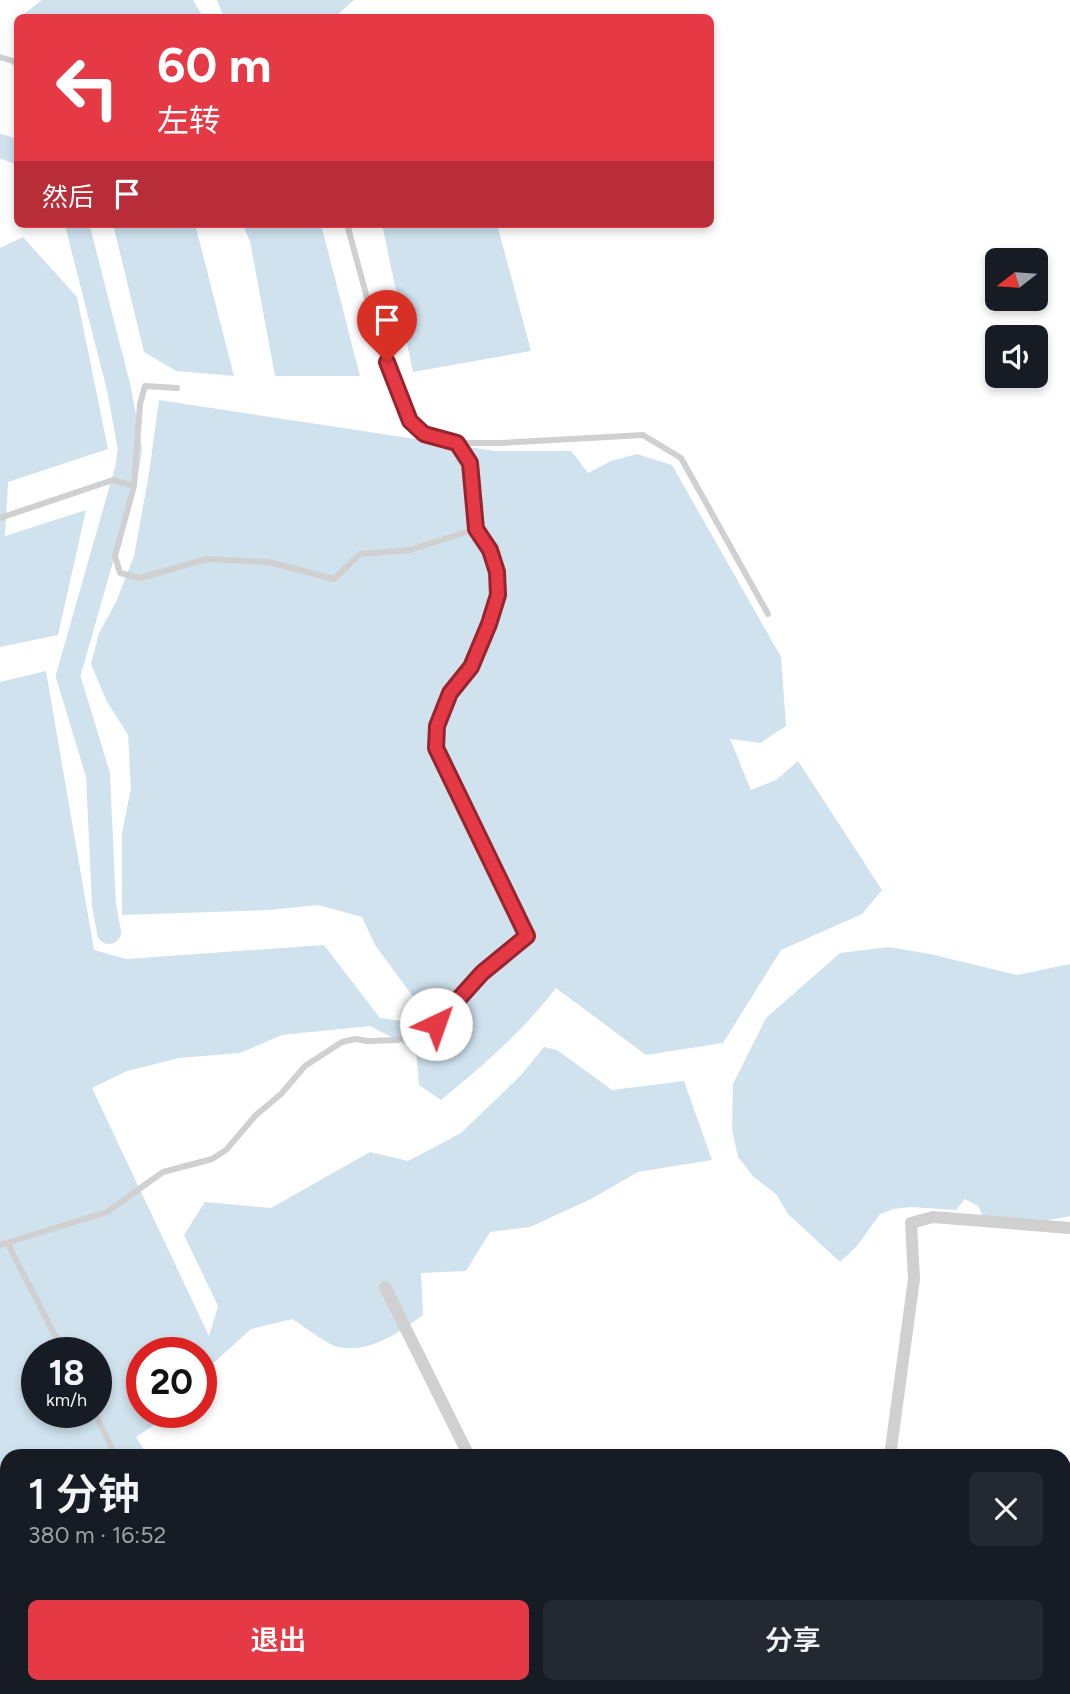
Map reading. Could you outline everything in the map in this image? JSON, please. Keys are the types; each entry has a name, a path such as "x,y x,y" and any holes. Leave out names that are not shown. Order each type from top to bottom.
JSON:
{"street":[{"path":"891,1449 914,1279 911,1223 933,1217 1070,1227"},
{"path":"385,1287 466,1449"}],"lane":[{"path":"348,228 379,342 410,421 424,434 457,443 643,435 681,458 768,614"},
{"path":"177,388 145,386 140,404 133,486 115,556 120,573 140,578 206,559 268,562 334,579 360,554 410,550 476,529"},
{"path":"55,1337 4,1245 107,1212 163,1172 212,1159 226,1150 256,1115 281,1094 305,1066 342,1042 355,1039 398,1040 436,1024 482,973 527,936 436,748 437,726 450,693 471,667 498,595 497,572 490,550 476,529 470,463 457,443"},
{"path":"0,518 113,480 133,486"},
{"path":"102,1428 112,1449"}],"water":[{"path":"42,0 193,0 201,14 24,14"},
{"path":"217,0 354,0 338,14 222,14"},
{"path":"114,228 196,228 234,376 176,371 144,352"},
{"path":"244,228 322,228 360,376 275,376 250,241"},
{"path":"383,228 498,228 531,351 413,372"},
{"path":"23,237 77,297 108,449 8,482 5,536 86,510 58,635 0,647 0,248"},
{"path":"159,400 495,451 571,451 588,473 611,461 637,454 672,465 781,657 786,726 760,743 730,739 751,790 776,780 798,761 882,890 862,914 781,950 723,1043 646,1055 556,988 502,1047 441,1100 419,1085 416,1050 370,1026 282,1035 240,1053 179,1058 127,1071 92,1088 209,1336 218,1306 184,1235 205,1202 271,1208 370,1152 408,1161 461,1133 521,1075 544,1047 557,1050 612,1090 684,1081 712,1160 638,1172 591,1199 530,1227 490,1232 466,1271 421,1273 423,1315 384,1340 372,1344 338,1347 292,1319 251,1329 217,1360 217,1337 126,1337 126,1428 150,1428 136,1437 144,1449 0,1449 0,682 46,671 94,950 126,959 324,945 380,1018 416,1023 417,1002 375,945 362,917 318,905 270,910 122,915 122,833 131,788 128,735 106,700 91,664 99,633 116,602 134,556"},
{"path":"889,947 1017,975 1070,964 1070,1216 1033,1223 984,1219 978,1206 965,1199 956,1210 911,1207 893,1209 880,1214 857,1246 840,1262 788,1214 776,1194 754,1177 738,1157 732,1129 733,1084 766,1018 840,953"}],"waterway":[{"path":"0,146 14,151"},
{"path":"78,228 119,389 130,449 127,469 68,676 98,775 104,905 109,932"}],"route":[{"path":"387,362 410,421 424,434 457,443 470,463 476,529 490,550 497,572 498,595 489,624 471,667 450,693 437,726 436,748 527,936 482,973 436,1024"}]}
